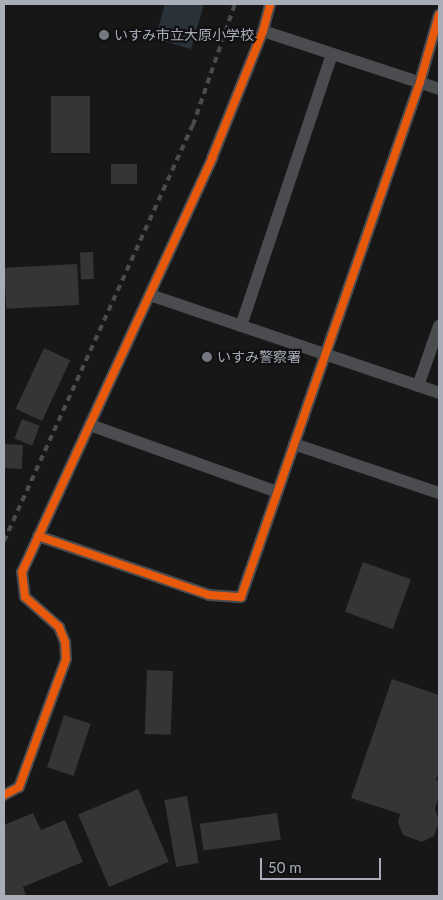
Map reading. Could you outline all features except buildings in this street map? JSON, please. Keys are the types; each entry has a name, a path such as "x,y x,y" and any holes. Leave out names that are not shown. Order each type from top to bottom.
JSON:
{"street":[{"path":"4,796 19,787 66,659 65,642 59,627 26,596 22,572 212,158 263,31 270,4"},
{"path":"38,536 209,595 241,597 420,82 439,15"},
{"path":"263,31 439,89"},
{"path":"241,326 332,54"},
{"path":"150,295 439,393"},
{"path":"418,386 439,326"},
{"path":"90,425 277,492"},
{"path":"294,444 439,493"}],"shaded area":[{"path":"165,4 204,4 191,49 155,39"}],"railway":[{"path":"4,541 193,125 235,4"}],"cycle path":[{"path":"4,795 19,787 66,659 65,642 59,627 25,597 22,572 212,158 263,31 270,4"},
{"path":"38,536 209,595 241,597 420,82 439,15"}],"place":[{"name":"いすみ市立大原小学校","path":"104,35"},
{"name":"いすみ警察署","path":"207,357"}]}
